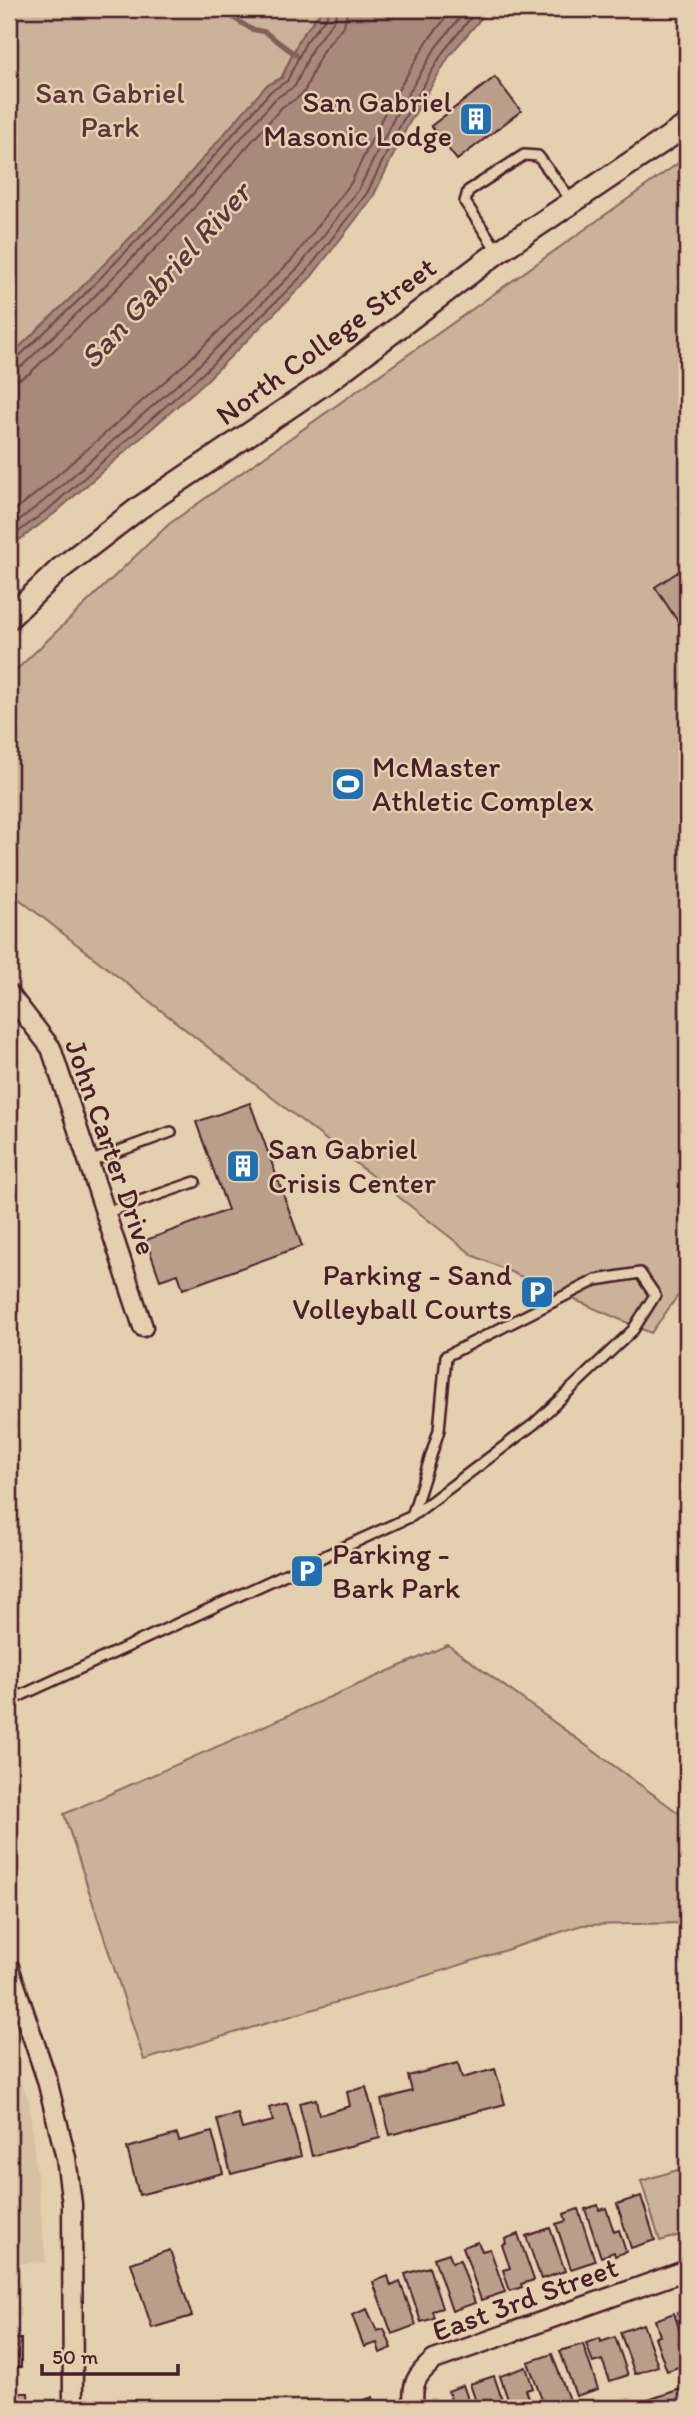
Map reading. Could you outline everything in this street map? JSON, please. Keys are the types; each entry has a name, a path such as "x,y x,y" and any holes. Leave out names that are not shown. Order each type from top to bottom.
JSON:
{"street":[{"name":"North College Street","path":"9,618 60,569 102,536 331,379 498,252 687,125"},
{"name":"John Carter Drive","path":"9,994 51,1048 143,1327"},
{"path":"9,1967 47,2080 66,2158 72,2204 73,2408"},
{"name":"East 3rd Street","path":"414,2408 412,2391 420,2372 434,2360 687,2270"}],"lane":[{"path":"498,252 465,202 468,191 524,155 538,156 572,201"},
{"path":"89,1162 171,1132"},
{"path":"105,1213 195,1182"},
{"path":"9,1701 412,1516 534,1424 633,1330 655,1295 640,1273 596,1280 446,1356 439,1430 412,1516"}],"shaded area":[{"path":"9,2053 29,2101 46,2262 9,2264"}],"green space":[{"name":"San Gabriel Park","path":"9,9 323,9 300,38 281,78 266,86 167,200 9,357"},
{"name":"McMaster Athletic Complex","path":"687,157 687,1283 651,1333 474,1256 9,891 9,677 169,524"},
{"path":"448,1645 687,1819 687,1923 582,1925 448,1969 144,2060 64,1814"},
{"path":"687,2167 687,2233 660,2241 641,2181"}],"water":[{"name":"San Gabriel River","path":"323,9 489,9 450,55 408,125 373,197 311,277 206,381 55,513 9,548 9,357 167,200 266,86 282,78 300,38"}],"building":[{"name":"San Gabriel Masonic Lodge","path":"495,77 521,111 457,160 431,126"},
{"path":"678,572 687,585 687,635 655,587"},
{"name":"San Gabriel Crisis Center","path":"250,1103 302,1246 183,1289 178,1274 160,1280 146,1240 228,1210 196,1122"},
{"path":"458,2063 462,2078 495,2069 505,2104 390,2135 381,2100 412,2091 408,2076"},
{"path":"366,2087 380,2138 312,2156 299,2103 316,2099 319,2115 350,2106 347,2092"},
{"path":"287,2103 301,2156 231,2174 217,2119 238,2114 242,2129 273,2121 269,2108"},
{"path":"212,2132 223,2173 139,2195 127,2148 177,2134 179,2141"},
{"path":"641,2196 655,2240 631,2248 617,2204"},
{"path":"598,2205 599,2210 606,2208 614,2232 619,2230 626,2252 615,2256 614,2252 601,2257 585,2209"},
{"path":"578,2209 595,2261 571,2269 556,2224 566,2221 564,2214"},
{"path":"550,2228 565,2271 541,2279 526,2236"},
{"path":"518,2234 534,2280 510,2291 503,2270 510,2268 502,2245 506,2244 505,2239"},
{"path":"478,2242 482,2251 490,2249 505,2292 481,2300 463,2247"},
{"path":"170,2250 192,2316 152,2328 131,2263"},
{"path":"449,2253 452,2262 460,2260 475,2303 452,2311 434,2258"},
{"path":"429,2267 442,2308 432,2311 434,2318 421,2322 405,2274"},
{"path":"388,2276 391,2286 400,2282 416,2325 392,2334 373,2282"},
{"path":"687,2308 687,2340 677,2312"},
{"path":"367,2309 377,2331 384,2329 392,2348 380,2353 377,2343 364,2347 352,2315"},
{"path":"674,2313 687,2353 687,2364 667,2371 655,2337 660,2336 655,2320"},
{"path":"643,2324 658,2366 635,2374 620,2332"},
{"path":"615,2337 628,2375 610,2381 602,2360 593,2363 586,2343"},
{"path":"9,2339 21,2339 21,2367 9,2367"},
{"path":"583,2344 598,2389 576,2396 560,2351"},
{"path":"552,2354 570,2403 567,2404 569,2408 545,2408 528,2362"},
{"path":"526,2367 533,2388 526,2390 531,2403 527,2404 529,2408 511,2408 500,2376"},
{"path":"494,2376 505,2408 478,2408 470,2384"},
{"path":"463,2385 471,2408 449,2408 453,2405 448,2391"},
{"path":"687,2387 687,2408 647,2408 645,2401"},
{"path":"10,2393 28,2393 29,2408 9,2408"},
{"path":"373,2397 377,2408 354,2408 353,2404"}],"waterway":[{"path":"219,9 251,29 265,32 296,55"}],"place":[{"name":"San Gabriel Masonic Lodge","path":"476,119"},
{"name":"McMaster Athletic Complex","path":"348,784"},
{"name":"San Gabriel Crisis Center","path":"243,1166"},
{"name":"Parking - Sand Volleyball Courts","path":"537,1292"},
{"name":"Parking - Bark Park","path":"307,1571"}]}
